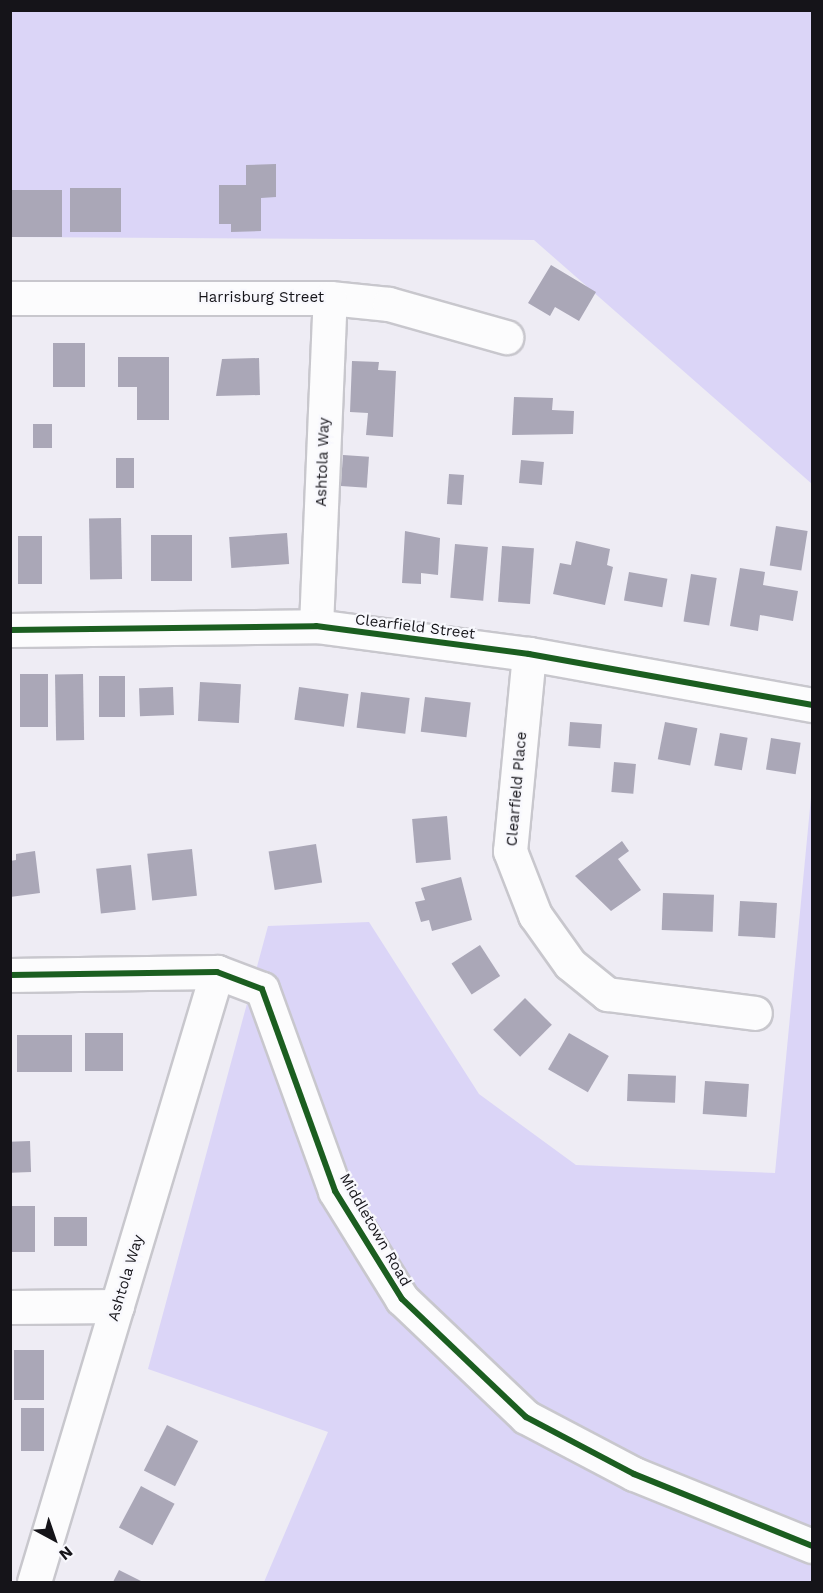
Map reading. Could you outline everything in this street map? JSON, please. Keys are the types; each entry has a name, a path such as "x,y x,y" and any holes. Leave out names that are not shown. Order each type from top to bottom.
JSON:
{"street":[{"name":"Harrisburg Street","path":"10,298 330,297 389,304 506,336"},
{"name":"Ashtola Way","path":"316,626 330,297"},
{"name":"Clearfield Street","path":"10,630 316,626 530,654 813,705"},
{"name":"Clearfield Place","path":"530,654 510,851 535,915 570,964 607,994 755,1013"},
{"name":"Ashtola Way","path":"34,1582 217,972"},
{"name":"Middletown Road","path":"10,975 217,972 262,989 335,1191 410,1307 526,1417 634,1474 813,1546"},
{"path":"10,1307 117,1306"}],"shaded area":[{"path":"11,11 812,11 812,484 534,240 11,237"},
{"path":"812,787 812,1582 264,1582 328,1432 148,1369 268,926 369,922 479,1094 576,1165 775,1173"}],"building":[{"path":"276,164 276,197 261,198 261,231 231,232 231,224 219,224 219,185 246,185 246,165"},
{"path":"70,188 121,188 121,232 70,232"},
{"path":"10,190 62,190 62,237 10,237"},
{"path":"551,265 596,292 579,321 555,307 550,316 528,303"},
{"path":"53,343 85,343 85,387 53,387"},
{"path":"118,357 169,357 169,420 137,420 137,387 118,387"},
{"path":"259,358 260,395 216,396 222,359"},
{"path":"352,361 379,362 378,370 396,371 393,437 366,435 368,413 350,412"},
{"path":"514,397 553,398 552,410 574,411 573,434 512,435"},
{"path":"33,424 52,424 52,448 33,448"},
{"path":"343,455 369,457 367,488 341,486"},
{"path":"116,458 134,458 134,488 116,488"},
{"path":"521,460 544,462 542,485 519,483"},
{"path":"449,474 464,475 462,505 447,504"},
{"path":"121,518 122,579 90,580 89,519"},
{"path":"776,526 808,531 801,571 770,566"},
{"path":"405,531 440,538 438,575 421,573 421,584 402,583"},
{"path":"287,533 289,564 231,568 229,537"},
{"path":"151,535 192,535 192,581 151,581"},
{"path":"18,536 42,536 42,584 18,584"},
{"path":"576,541 610,549 607,565 613,567 605,605 553,594 560,563 571,565"},
{"path":"455,544 488,547 483,601 450,598"},
{"path":"502,546 534,548 530,604 498,602"},
{"path":"740,568 765,572 763,585 798,591 793,621 760,615 758,631 730,626"},
{"path":"629,572 667,579 662,607 624,601"},
{"path":"691,574 717,578 709,625 683,621"},
{"path":"20,674 48,674 48,727 20,727"},
{"path":"55,674 83,674 84,740 56,740"},
{"path":"99,676 125,676 125,717 99,717"},
{"path":"200,682 241,684 239,723 198,721"},
{"path":"173,687 174,715 140,716 139,688"},
{"path":"299,687 349,694 344,727 294,720"},
{"path":"361,692 410,698 405,734 357,728"},
{"path":"425,697 471,703 466,737 421,732"},
{"path":"570,722 602,724 600,748 568,746"},
{"path":"665,722 697,728 690,766 658,759"},
{"path":"720,733 748,738 742,770 714,765"},
{"path":"771,738 801,743 796,774 766,770"},
{"path":"614,762 636,764 633,794 611,792"},
{"path":"447,816 451,860 416,863 412,819"},
{"path":"622,841 629,851 618,859 641,890 611,911 575,876"},
{"path":"316,844 322,883 275,890 269,852"},
{"path":"192,849 197,896 152,900 147,854"},
{"path":"35,851 40,893 10,897 10,861 16,860 16,854"},
{"path":"131,865 136,910 101,913 96,869"},
{"path":"461,877 472,920 432,931 429,920 421,922 415,902 425,900 421,888"},
{"path":"663,893 714,895 713,932 662,930"},
{"path":"740,901 777,903 775,938 738,936"},
{"path":"480,945 500,976 472,995 451,964"},
{"path":"525,998 552,1025 520,1057 493,1030"},
{"path":"85,1033 123,1033 123,1071 85,1071"},
{"path":"569,1033 609,1056 588,1092 548,1069"},
{"path":"17,1035 72,1035 72,1072 17,1072"},
{"path":"628,1074 676,1076 675,1103 627,1101"},
{"path":"705,1081 749,1084 747,1117 703,1114"},
{"path":"30,1141 31,1172 11,1173 10,1142"},
{"path":"10,1206 35,1206 35,1252 10,1252"},
{"path":"54,1217 87,1217 87,1246 54,1246"},
{"path":"14,1350 44,1350 44,1400 14,1400"},
{"path":"21,1408 44,1408 44,1451 21,1451"},
{"path":"167,1425 198,1441 175,1486 144,1470"},
{"path":"141,1486 175,1504 152,1545 119,1527"},
{"path":"119,1570 143,1582 113,1582"}],"cycle path":[{"path":"10,630 316,626 529,654 812,705"},
{"path":"10,975 217,972 262,989 335,1191 402,1299 526,1417 634,1474 812,1546"}]}
